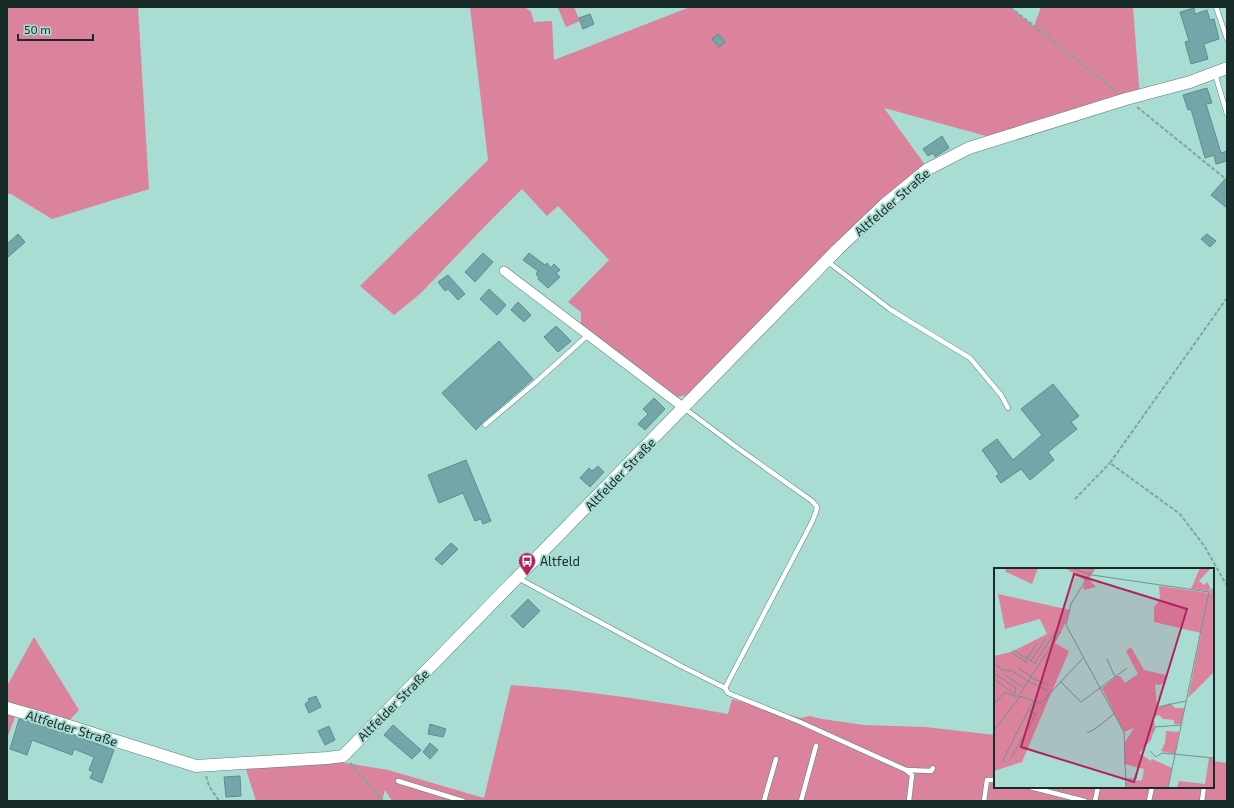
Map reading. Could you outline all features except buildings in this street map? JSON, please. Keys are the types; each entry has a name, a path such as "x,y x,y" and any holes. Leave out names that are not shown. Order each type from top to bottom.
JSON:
{"street":[{"name":"Altfelder Straße","path":"7,708 196,766 344,756 827,261 884,205 928,169 969,148 1126,99 1190,82 1227,68"},
{"path":"504,271 684,408"}],"lane":[{"path":"1216,7 1227,40"},
{"path":"1215,73 1227,114"},
{"path":"827,261 891,310 970,358 1001,395 1008,408"},
{"path":"484,425 536,382 588,335"},
{"path":"684,408 812,501 817,507 812,522 725,688"},
{"path":"518,578 681,666 725,688 728,693 800,722 906,770 912,776 909,801"},
{"path":"801,801 816,746"},
{"path":"764,801 776,759"},
{"path":"906,770 931,771 933,768"},
{"path":"984,801 987,780 994,780"},
{"path":"398,781 463,801"},
{"path":"1034,788 1085,801"},
{"path":"1094,801 1098,788"},
{"path":"1149,801 1152,788"},
{"path":"1202,801 1204,788"}],"path":[{"path":"1075,499 1110,463 1162,392 1227,298"},
{"path":"1110,463 1180,514 1205,547 1227,586"},
{"path":"344,756 383,801"},
{"path":"203,766 209,786 219,801"}],"shaded area":[{"path":"7,7 138,7 149,189 52,219 11,194 7,194"},
{"path":"470,7 525,7 531,12 534,22 552,21 554,60 690,7 1010,7 1034,26 1041,7 1133,7 1140,98 997,139 884,108 928,169 688,395 677,397 581,324 581,312 568,302 609,260 558,206 547,216 522,189 420,294 394,315 360,286 488,160"},
{"path":"574,7 580,21 566,27 558,8"},
{"path":"34,637 79,710 65,725 16,714 7,739 7,686"},
{"path":"511,685 620,696 728,714 732,699 801,718 810,716 864,725 925,727 994,735 994,788 1214,788 1214,761 1227,763 1227,801 392,801 385,790 382,801 256,801 244,763 328,760 388,770 484,798"}],"place":[{"name":"Altfeld","path":"527,576"}]}
